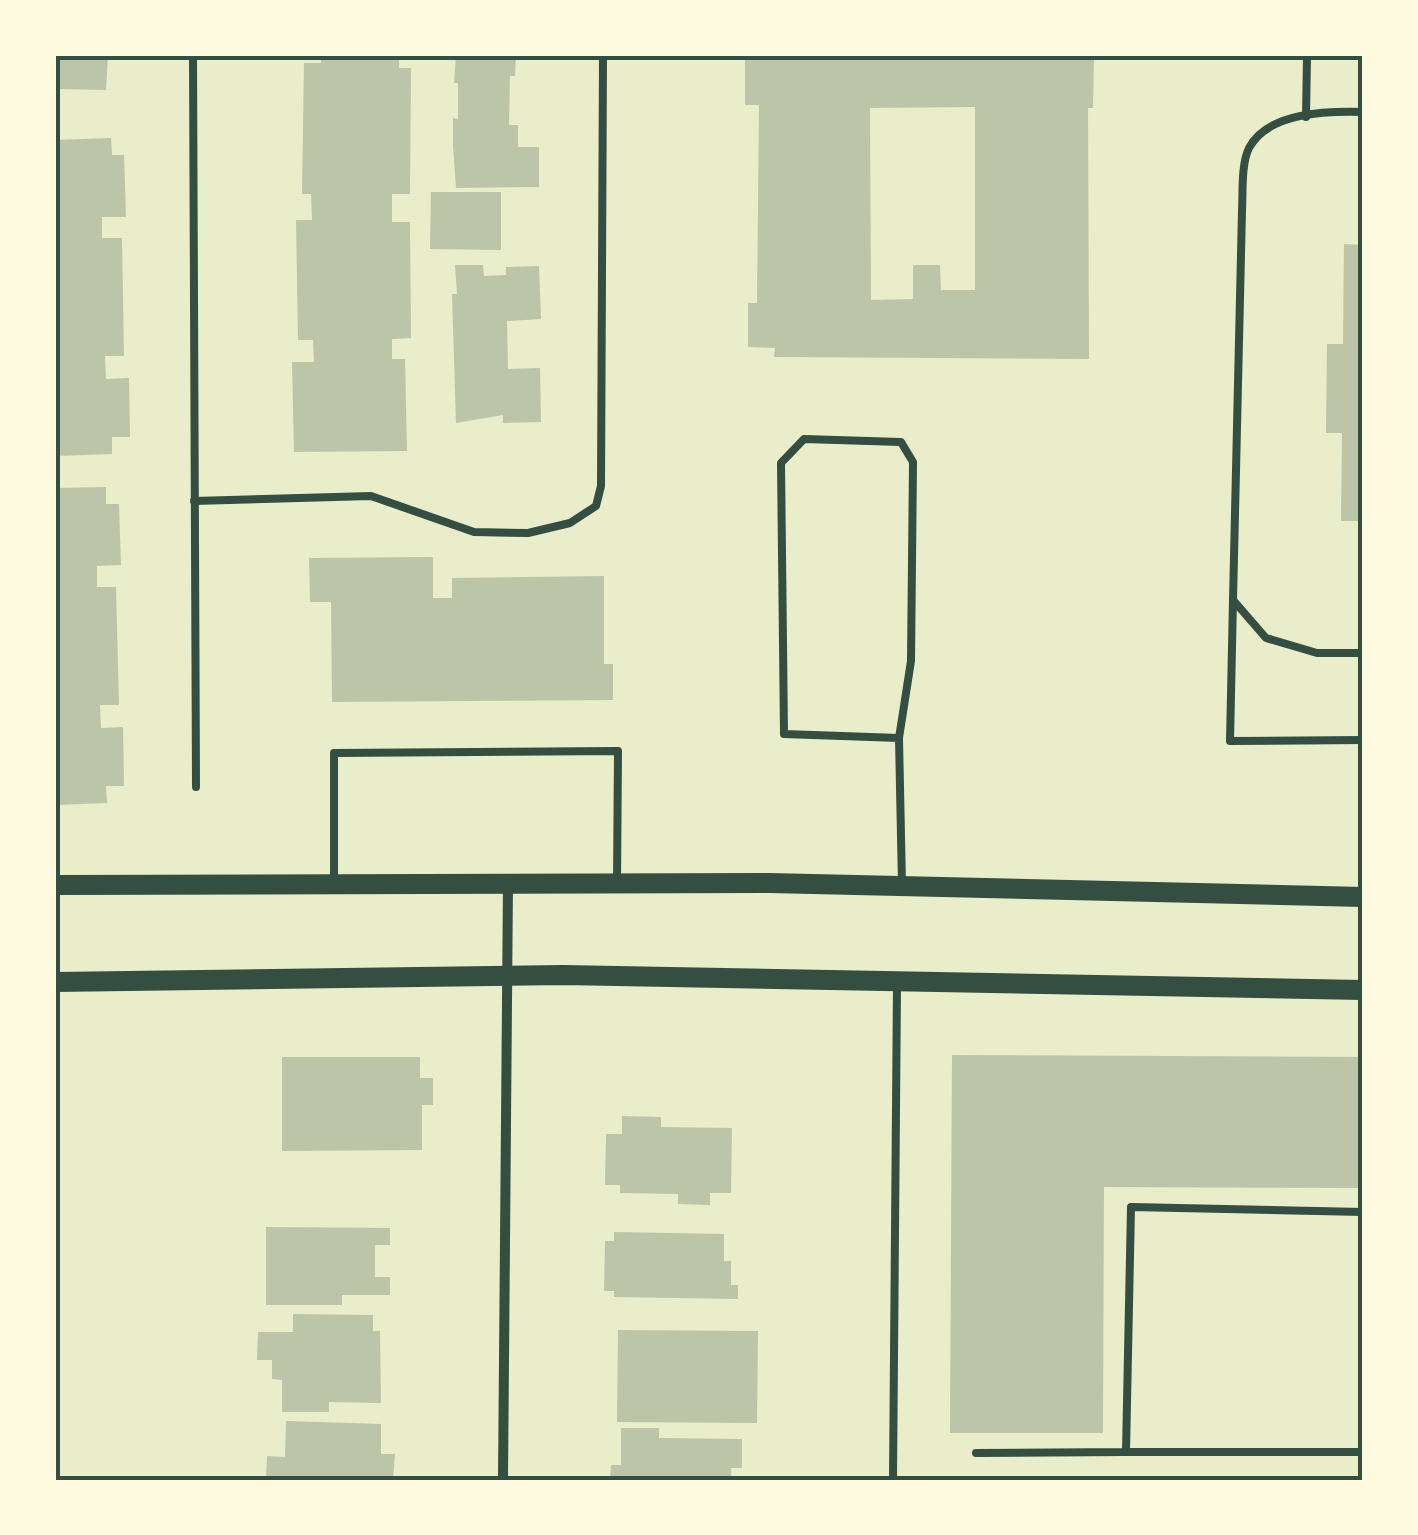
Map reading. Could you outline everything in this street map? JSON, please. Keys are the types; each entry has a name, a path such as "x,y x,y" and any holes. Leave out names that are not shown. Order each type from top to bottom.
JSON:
{"main road":[{"path":"55,884 902,885 1363,897"},
{"path":"55,982 507,975 1363,990"}],"street":[{"path":"503,1480 508,882"}],"lane":[{"path":"194,55 196,787"},
{"path":"194,502 371,496 474,532 528,533 570,523 596,506 600,486 603,55"},
{"path":"1306,117 1307,55"},
{"path":"1363,112 1330,112 1270,125 1248,150 1242,211 1230,740 1363,740"},
{"path":"899,738 784,734 780,462 804,440 900,442 913,462 911,661 899,738 902,885"},
{"path":"1233,600 1266,638 1317,653 1363,653"},
{"path":"334,882 334,753 618,751 617,883"},
{"path":"893,1480 898,980"},
{"path":"1126,1452 1131,1207 1363,1212"},
{"path":"976,1453 1363,1452"}],"building":[{"path":"58,55 108,55 106,90 57,89"},
{"path":"321,55 399,55 399,68 411,68 410,194 392,194 392,222 410,222 411,338 392,339 392,359 405,359 407,451 294,452 292,362 314,362 313,340 298,340 296,220 312,220 311,194 302,194 304,63 321,63"},
{"path":"456,55 516,55 515,76 510,76 509,125 518,125 518,147 539,147 539,187 456,188"},
{"path":"745,55 1094,55 1093,108 1088,108 1089,359 774,357 775,348 748,347 748,303 757,303 759,105 745,105","holes":["975,107 975,290 941,290 940,265 913,265 913,299 871,300 870,108"]},
{"path":"111,138 112,155 124,155 126,217 102,217 102,238 122,238 124,356 105,356 106,379 129,378 130,437 112,437 112,454 55,456 55,140"},
{"path":"431,192 501,192 501,250 430,249"},
{"path":"1344,244 1363,245 1363,521 1341,521 1342,433 1326,433 1327,344 1343,344"},
{"path":"455,265 483,265 484,276 506,275 506,267 539,266 541,319 507,321 508,369 540,368 541,422 503,423 503,415 456,423 452,294 457,294"},
{"path":"106,487 106,504 119,504 121,565 97,566 97,587 116,587 119,705 100,705 101,728 123,727 124,786 106,786 107,803 55,805 55,488"},
{"path":"433,557 433,598 452,598 452,578 604,576 604,664 613,664 613,700 332,702 331,602 310,602 309,558"},
{"path":"952,1055 1363,1057 1363,1188 1104,1187 1103,1433 950,1433"},
{"path":"282,1057 420,1057 420,1078 433,1078 433,1105 422,1105 422,1150 282,1151"},
{"path":"622,1116 661,1117 661,1127 732,1128 731,1193 710,1193 710,1205 678,1204 678,1194 620,1193 620,1185 605,1185 606,1134 622,1134"},
{"path":"266,1227 390,1228 390,1245 375,1245 375,1277 390,1277 390,1295 342,1295 342,1305 266,1305"},
{"path":"614,1232 724,1234 724,1261 731,1261 731,1285 738,1285 738,1299 614,1297 614,1291 604,1291 605,1241 614,1241"},
{"path":"293,1314 373,1315 373,1331 380,1331 381,1403 329,1402 329,1412 282,1412 282,1380 272,1379 272,1360 257,1360 258,1332 293,1332"},
{"path":"618,1330 758,1331 757,1423 617,1422"},
{"path":"286,1421 381,1424 381,1454 395,1454 393,1480 266,1480 267,1456 285,1457"},
{"path":"621,1428 659,1428 659,1438 742,1439 742,1468 731,1468 731,1480 610,1480 611,1465 621,1465"}]}
